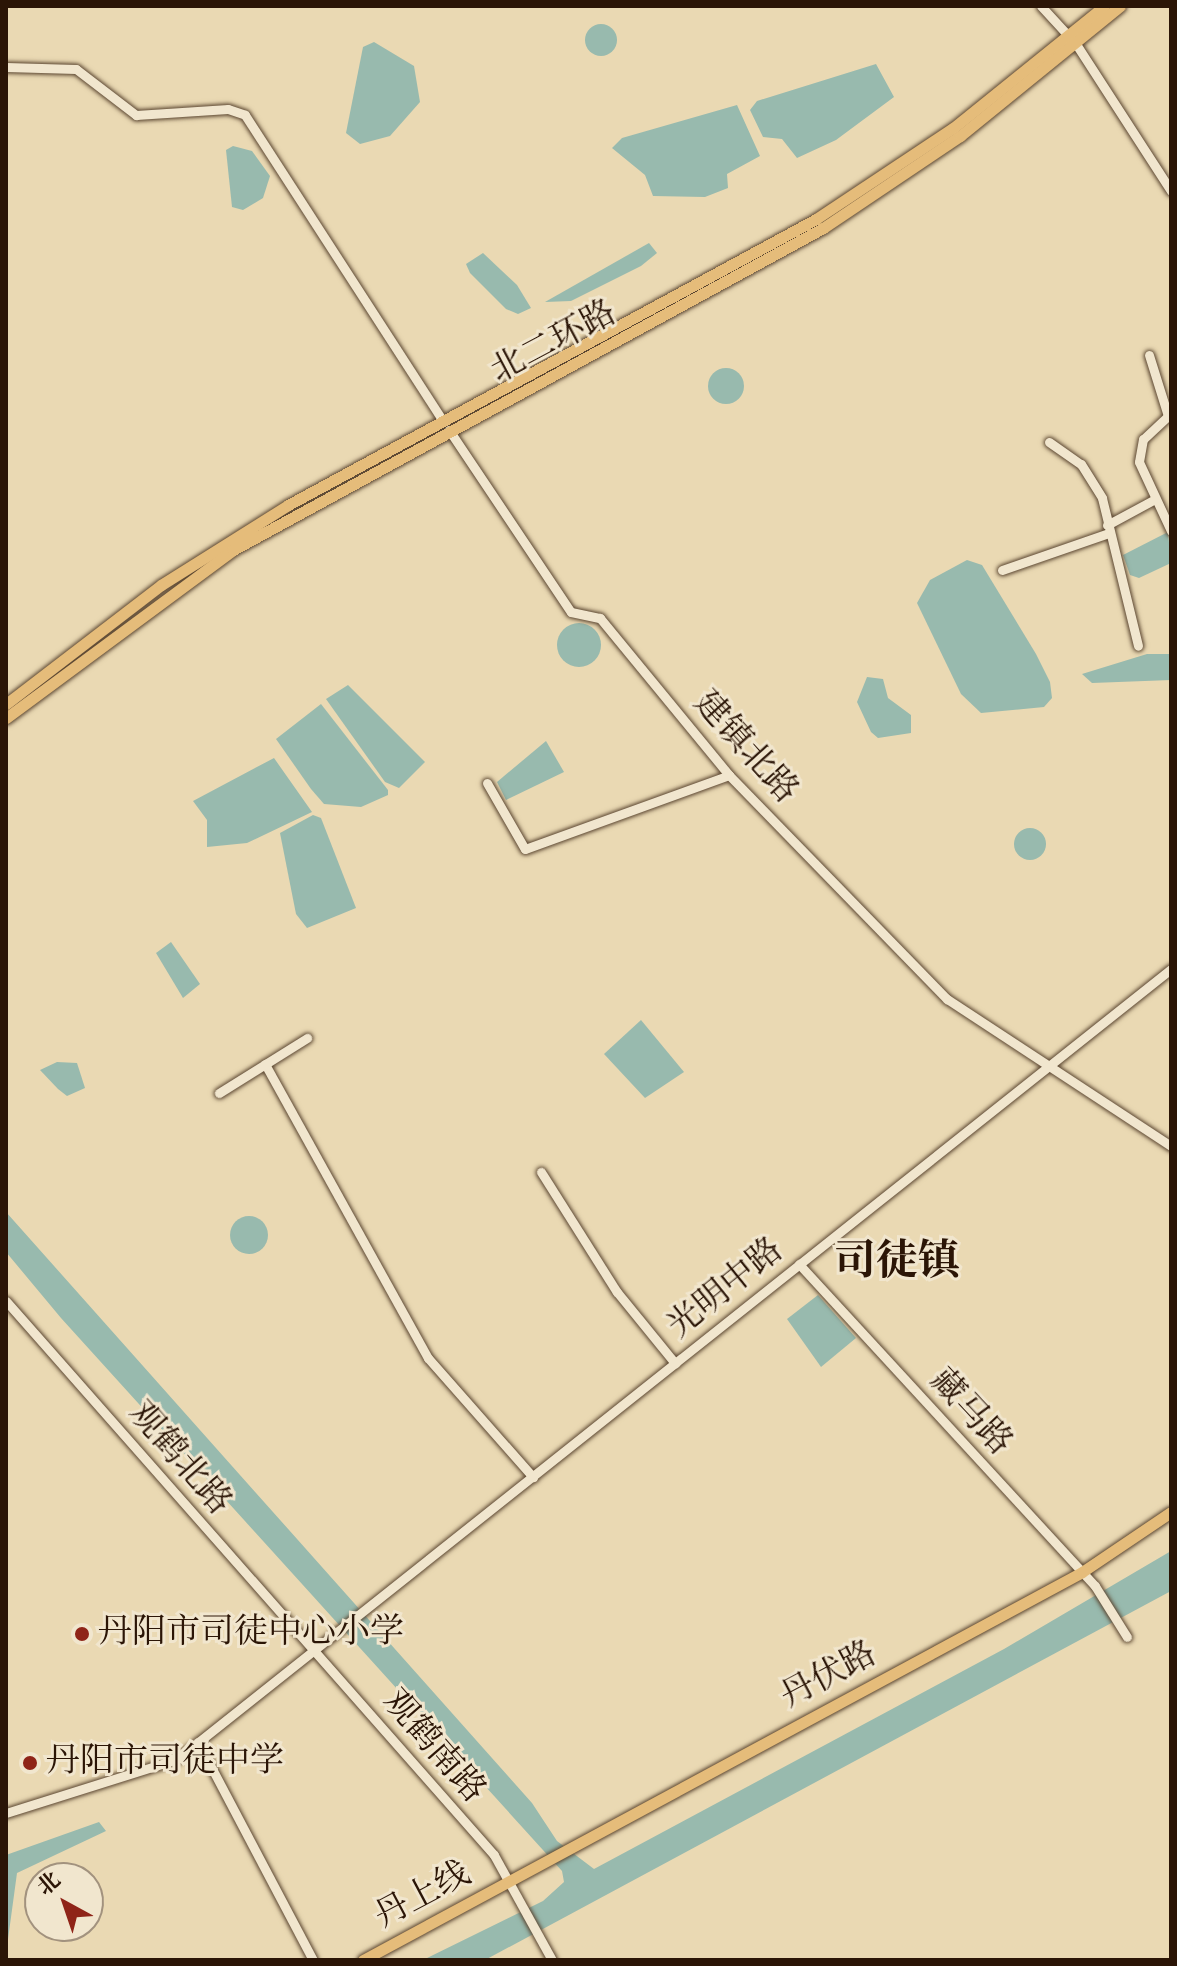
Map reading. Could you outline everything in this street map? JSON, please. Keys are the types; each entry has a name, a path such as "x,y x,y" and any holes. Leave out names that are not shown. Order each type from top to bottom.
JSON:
{"main road":[{"name":"北二环路","path":"1071,41 1104,6"},
{"name":"北二环路","path":"6,704 200,559 446,425 823,228 960,136 1071,41 1120,6"},
{"name":"北二环路","path":"6,718 233,550 446,425"},
{"name":"丹伏路","path":"509,1881 1082,1572 1171,1512"},
{"name":"丹上线","path":"363,1960 509,1881"}],"street":[{"path":"1041,6 1071,41 1171,191"},
{"name":"建镇北路","path":"6,67 76,69 136,115 228,109 245,115 571,612 600,618 729,775 947,999 1171,1146"},
{"path":"1149,355 1168,407 1163,423 1143,439 1139,462 1171,531"},
{"path":"1049,442 1090,477 1108,529 1138,646"},
{"path":"1002,570 1108,529 1155,499"},
{"path":"487,783 525,849 729,775"},
{"name":"光明中路","path":"6,1813 177,1759 1171,969"},
{"path":"219,1093 307,1038"},
{"path":"265,1064 428,1358 533,1477"},
{"path":"541,1172 617,1292 675,1363"},
{"name":"藏马路","path":"799,1264 1082,1572 1103,1598 1125,1634"},
{"name":"观鹤北路","path":"6,1301 314,1651"},
{"name":"观鹤南路","path":"314,1651 509,1881 552,1960"},
{"path":"198,1742 313,1960"}],"water":[{"path":"601,24 612,29 617,40 612,51 601,56 590,51 585,40 590,29"},
{"path":"374,42 414,66 420,102 390,136 360,144 346,133 363,47"},
{"path":"876,64 894,97 836,140 797,158 782,139 763,137 750,110 757,101"},
{"path":"737,105 760,156 727,174 728,188 705,197 653,196 645,175 612,148 622,138"},
{"path":"233,146 252,151 270,176 263,198 243,210 232,207 226,150"},
{"path":"649,243 657,253 641,266 571,301 545,302"},
{"path":"483,253 517,285 531,308 518,314 506,309 470,273 466,264"},
{"path":"726,368 738,374 744,386 738,398 726,404 714,398 708,386 714,374"},
{"path":"1168,532 1171,563 1139,578 1130,575 1123,555"},
{"path":"967,560 982,565 1036,654 1050,682 1052,698 1044,707 981,713 961,694 917,603 930,580"},
{"path":"579,623 595,629 601,645 595,661 579,667 563,661 557,645 563,629"},
{"path":"1147,654 1171,654 1171,680 1092,683 1082,674"},
{"path":"867,677 883,679 888,698 911,715 911,733 878,738 871,732 857,702"},
{"path":"348,685 425,762 399,788 385,782 326,699"},
{"path":"321,704 388,790 388,795 361,807 324,804 311,789 276,739"},
{"path":"546,741 564,772 506,800 497,782"},
{"path":"274,758 312,812 247,843 207,847 207,820 193,801"},
{"path":"313,815 321,818 356,908 307,928 296,914 280,833"},
{"path":"1030,828 1041,833 1046,844 1041,855 1030,860 1019,855 1014,844 1019,833"},
{"path":"171,942 200,984 183,998 156,953"},
{"path":"641,1020 684,1072 645,1098 604,1054"},
{"path":"57,1062 77,1063 85,1088 67,1096 58,1089 40,1070"},
{"path":"6,1212 532,1803 557,1841 594,1869 1004,1649 1171,1551 1171,1591 485,1960 423,1960 543,1901 564,1882 562,1871 61,1318 6,1252"},
{"path":"249,1216 263,1221 268,1235 263,1249 249,1254 235,1249 230,1235 235,1221"},
{"path":"818,1295 856,1338 821,1367 787,1319"},
{"path":"99,1822 106,1831 40,1862 24,1862 24,1870 17,1873 6,1954 6,1855"}],"place":[{"name":"丹阳市司徒中心小学","path":"82,1634"},
{"name":"丹阳市司徒中学","path":"30,1763"}],"district":[{"name":"司徒镇","path":"897,1264"}]}
